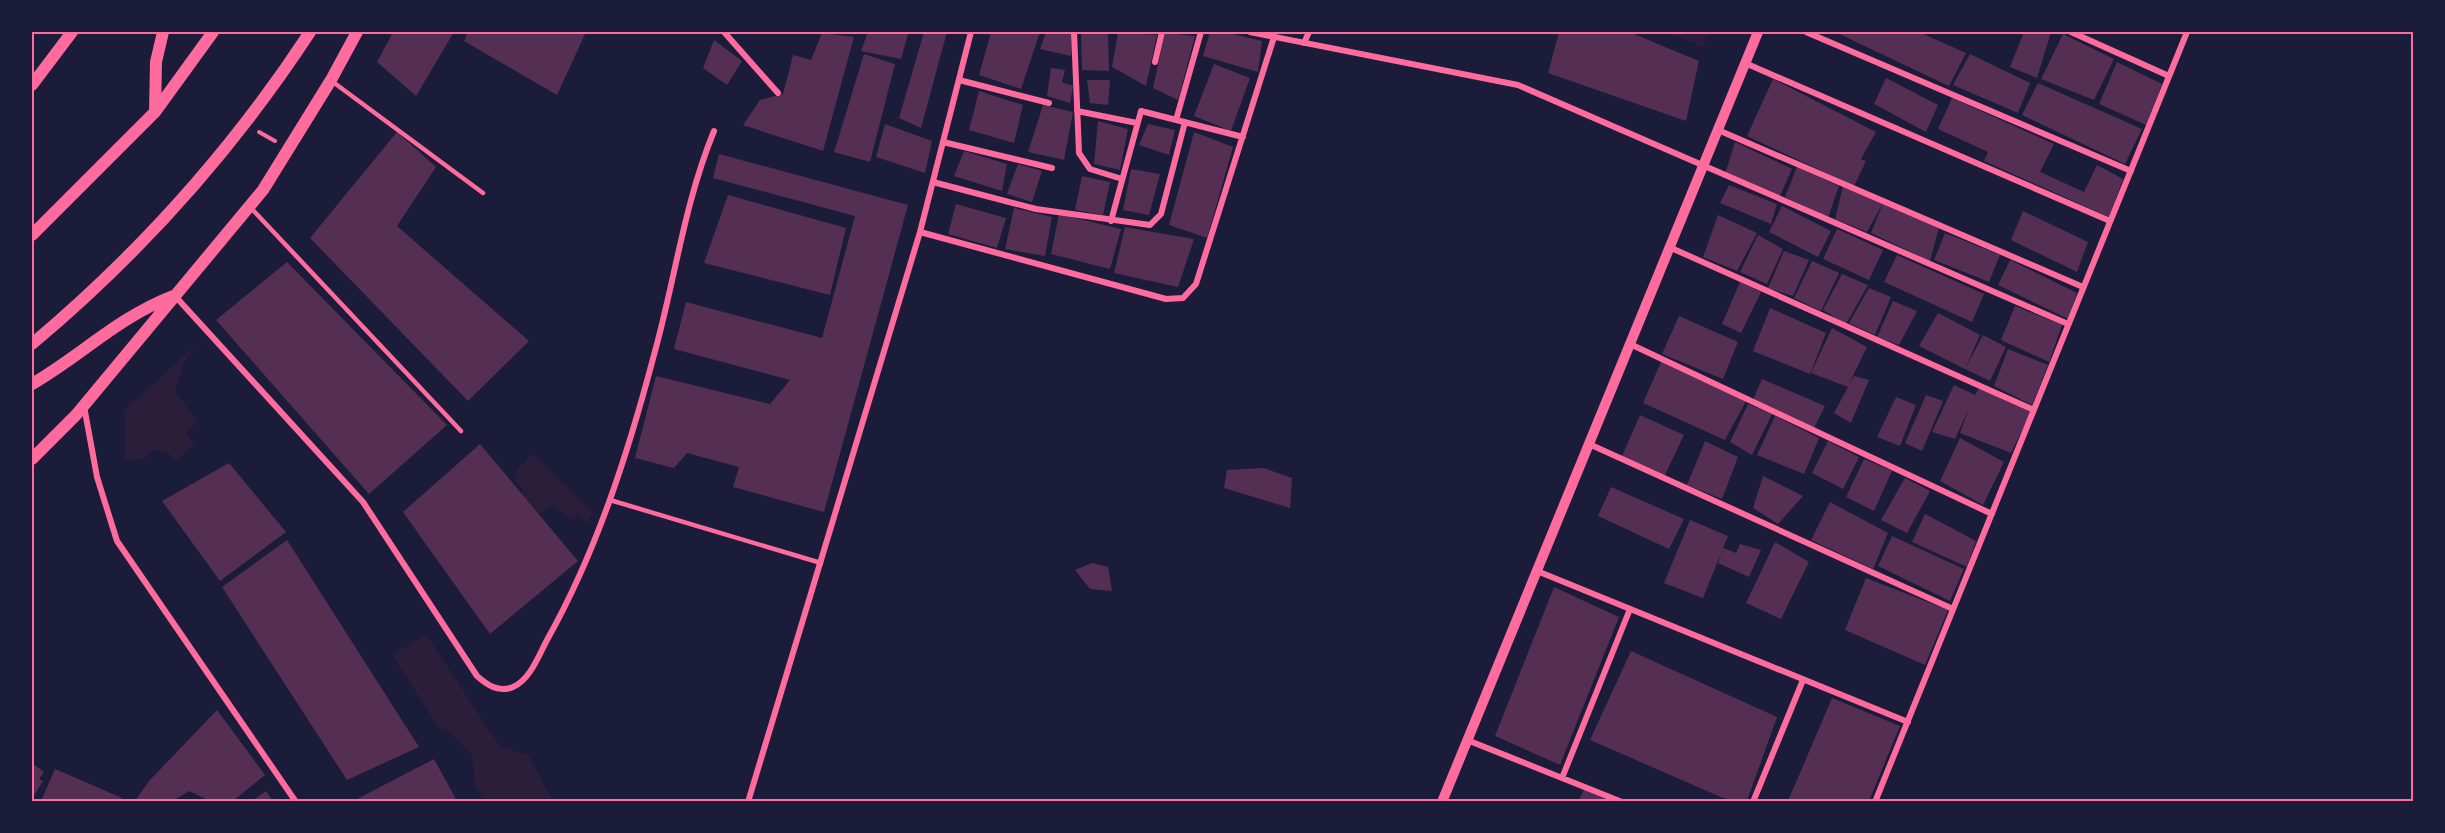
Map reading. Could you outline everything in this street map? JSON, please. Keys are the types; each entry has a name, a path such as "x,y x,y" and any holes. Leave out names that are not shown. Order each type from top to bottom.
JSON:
{"main road":[{"path":"32,85 72,32"},
{"path":"155,112 156,62 164,32"},
{"path":"32,235 155,112 213,32"},
{"path":"32,344 90,292 185,195 263,99 310,32"},
{"path":"32,459 84,406 263,190 331,80 357,32"},
{"path":"32,384 67,362 117,323 175,296"}],"street":[{"path":"724,32 778,93"},
{"path":"748,801 920,232 971,32"},
{"path":"1074,32 1078,144 1083,162 1099,174 1122,179"},
{"path":"1155,62 1162,32"},
{"path":"1176,120 1201,32"},
{"path":"1250,32 1518,85 2068,324"},
{"path":"1304,43 1309,32"},
{"path":"1442,801 1758,32"},
{"path":"1806,32 2131,171"},
{"path":"2071,32 2169,76"},
{"path":"1875,801 2187,32"},
{"path":"920,232 1166,299 1183,298 1196,284 1274,37"},
{"path":"1745,63 2110,221"},
{"path":"958,80 1049,103"},
{"path":"1077,111 1137,123"},
{"path":"1111,221 1137,123 1143,111 1243,137"},
{"path":"933,182 1036,209 1150,225 1161,214 1185,122"},
{"path":"1718,130 2083,287"},
{"path":"175,296 363,502 477,676 487,685 500,689 513,687 524,680 560,617 594,546 654,355 694,183 714,131"},
{"path":"943,142 1052,168"},
{"path":"1669,248 2034,410"},
{"path":"1629,344 1992,514"},
{"path":"84,406 97,477 117,541 296,801"},
{"path":"1589,444 1953,609"},
{"path":"1537,571 1908,722"},
{"path":"1562,778 1630,609"},
{"path":"1753,801 1803,680"},
{"path":"1467,740 1622,801"}],"lane":[{"path":"331,80 483,193"},
{"path":"249,206 461,431"},
{"path":"609,500 821,563"}],"shaded area":[{"path":"1665,32 1709,32 1703,47"},
{"path":"201,341 185,360 175,391 197,421 186,432 195,445 176,460 169,454 155,450 145,458 125,462 124,410"},
{"path":"533,454 593,512 587,524 578,514 571,521 555,505 539,514 520,495 524,490 514,480 519,475 515,472"},
{"path":"426,634 499,745 529,756 553,801 486,801 475,786 472,755 448,730 439,728 392,655"}],"building":[{"path":"393,32 454,32 416,96 377,62"},
{"path":"468,32 586,32 557,95 464,41"},
{"path":"868,32 908,34 901,59 861,51"},
{"path":"924,32 947,32 921,128 899,118"},
{"path":"991,32 1040,32 1021,89 979,75"},
{"path":"1046,32 1072,32 1071,56 1040,49"},
{"path":"1081,32 1108,32 1109,71 1082,70"},
{"path":"1118,32 1157,35 1146,86 1112,67"},
{"path":"1210,32 1224,32 1262,41 1258,72 1203,56"},
{"path":"1559,32 1629,32 1699,61 1686,121 1548,73"},
{"path":"1835,32 1919,32 1966,53 1949,86"},
{"path":"2024,32 2051,32 2037,78 2010,67"},
{"path":"822,33 854,37 823,151 743,125 760,100 783,94 793,55 811,60"},
{"path":"1165,33 1195,36 1178,100 1153,88"},
{"path":"2063,34 2114,59 2094,100 2041,79"},
{"path":"714,40 742,61 727,85 703,68"},
{"path":"864,54 895,64 870,162 834,152"},
{"path":"1970,54 2030,83 2018,113 1953,85"},
{"path":"2117,62 2162,84 2146,125 2099,104"},
{"path":"1214,64 1250,78 1231,131 1194,116"},
{"path":"1051,68 1065,70 1062,82 1073,86 1070,103 1047,96"},
{"path":"1886,78 1938,105 1926,132 1874,104"},
{"path":"1773,79 1876,132 1861,159 1866,161 1854,186 1747,136"},
{"path":"1087,80 1110,80 1108,105 1090,103"},
{"path":"2038,83 2142,129 2125,164 2022,115"},
{"path":"979,91 1023,105 1014,143 969,130"},
{"path":"1952,98 2054,144 2040,172 2084,192 2097,165 2123,179 2109,217 1984,161 1988,152 1938,129"},
{"path":"1043,105 1073,112 1064,160 1028,152"},
{"path":"1098,121 1128,129 1120,170 1094,164"},
{"path":"885,124 932,141 925,173 876,157"},
{"path":"1148,124 1175,130 1169,155 1139,145"},
{"path":"397,132 436,167 397,226 529,341 468,401 310,238"},
{"path":"1194,132 1233,147 1207,238 1169,225"},
{"path":"1735,142 1792,169 1780,196 1725,174"},
{"path":"964,151 1007,164 1002,191 954,176"},
{"path":"719,154 908,205 824,512 733,487 739,467 687,453 674,468 635,458 656,376 770,404 790,380 674,349 686,302 822,338 855,216 713,178"},
{"path":"1018,164 1042,171 1032,202 1007,194"},
{"path":"1797,167 1839,186 1828,218 1785,197"},
{"path":"1131,169 1160,174 1149,215 1123,210"},
{"path":"1082,176 1110,182 1103,215 1075,210"},
{"path":"1729,185 1777,204 1771,224 1720,203"},
{"path":"1843,186 1883,203 1867,232 1835,219"},
{"path":"728,195 846,228 830,295 704,263"},
{"path":"1883,203 1939,228 1930,261 1871,233"},
{"path":"956,204 1006,218 997,248 948,234"},
{"path":"1782,206 1831,231 1818,257 1769,232"},
{"path":"1014,208 1052,217 1045,256 1005,249"},
{"path":"2023,211 2088,242 2077,272 2011,240"},
{"path":"1059,214 1121,229 1110,269 1051,254"},
{"path":"1718,215 1757,233 1737,271 1703,257"},
{"path":"1125,227 1194,239 1178,287 1114,273"},
{"path":"1837,229 1883,250 1869,280 1823,259"},
{"path":"1945,233 2000,255 1989,282 1934,260"},
{"path":"1758,235 1783,249 1767,284 1740,272"},
{"path":"1784,251 1809,260 1793,296 1768,288"},
{"path":"1897,255 1984,294 1972,322 1884,282"},
{"path":"2010,260 2077,293 2068,319 1998,285"},
{"path":"1812,261 1839,273 1821,311 1794,298"},
{"path":"287,262 447,425 369,494 216,320"},
{"path":"1842,274 1868,285 1846,324 1823,310"},
{"path":"1740,282 1761,292 1741,333 1722,324"},
{"path":"1869,288 1891,297 1875,335 1849,323"},
{"path":"1893,301 1917,311 1899,345 1877,337"},
{"path":"2015,306 2062,325 2049,362 2001,340"},
{"path":"1770,308 1826,333 1810,374 1753,351"},
{"path":"1938,313 1980,335 1965,369 1919,346"},
{"path":"1679,316 1738,342 1723,379 1662,354"},
{"path":"1832,328 1867,347 1849,384 1854,376 1869,380 1851,423 1834,413 1848,387 1811,373"},
{"path":"1983,335 2006,347 1990,381 1965,369"},
{"path":"2008,349 2048,365 2032,405 1994,386"},
{"path":"1661,362 1746,401 1725,440 1643,403"},
{"path":"1762,379 1825,406 1813,430 1753,400"},
{"path":"1954,385 1975,395 1979,388 2031,412 2011,453 1960,433 1969,408 1955,439 1932,432"},
{"path":"1926,395 1943,401 1922,451 1905,443"},
{"path":"1896,397 1916,405 1900,446 1877,437"},
{"path":"1748,404 1772,414 1752,455 1730,442"},
{"path":"1640,415 1684,435 1664,477 1622,456"},
{"path":"1775,416 1819,438 1804,474 1757,455"},
{"path":"1960,438 2004,462 1983,505 1940,481"},
{"path":"1705,441 1738,457 1722,499 1687,485"},
{"path":"1828,441 1859,457 1843,489 1812,473"},
{"path":"480,444 578,561 490,634 403,512"},
{"path":"1864,459 1892,471 1874,511 1846,497"},
{"path":"229,463 286,532 220,581 162,501"},
{"path":"1264,468 1292,478 1290,508 1224,488 1227,470"},
{"path":"1763,476 1803,496 1778,524 1753,508"},
{"path":"1905,478 1930,491 1907,533 1881,520"},
{"path":"1611,487 1684,519 1669,549 1598,516"},
{"path":"1830,502 1888,533 1873,569 1811,540"},
{"path":"1925,514 1976,541 1967,567 1912,542"},
{"path":"1690,520 1728,536 1723,548 1736,553 1740,544 1761,550 1749,577 1718,563 1722,551 1703,598 1664,583"},
{"path":"1892,536 1964,569 1950,601 1878,566"},
{"path":"287,540 419,747 347,780 222,587"},
{"path":"1775,542 1809,562 1781,619 1746,603"},
{"path":"1092,563 1108,567 1112,591 1090,589 1075,570"},
{"path":"1866,578 1948,610 1925,665 1845,630"},
{"path":"1554,587 1619,617 1560,765 1495,736"},
{"path":"1631,651 1777,717 1747,801 1730,801 1590,740"},
{"path":"1832,698 1900,726 1869,801 1788,801"},
{"path":"217,710 265,775 233,801 210,801 189,791 173,801 135,801 149,781"},
{"path":"434,759 457,801 357,799"},
{"path":"32,763 44,772 39,779 43,781 32,799"},
{"path":"55,769 122,798 120,801 41,801"},
{"path":"1584,790 1611,801 1578,801"},
{"path":"266,791 273,801 252,801"}]}
